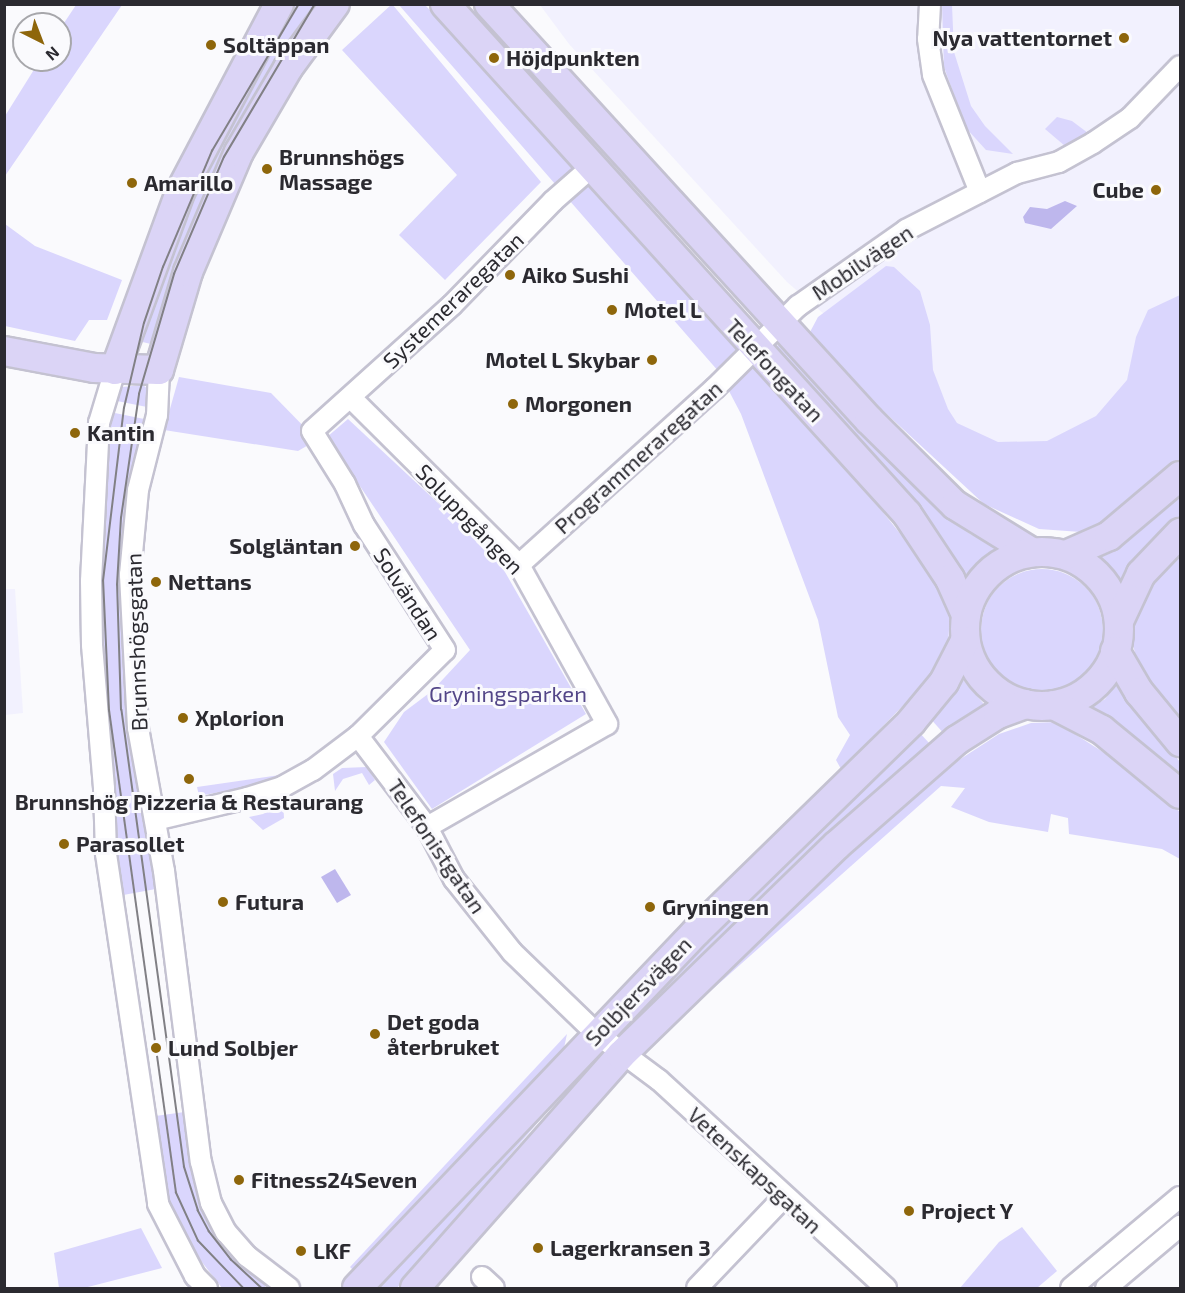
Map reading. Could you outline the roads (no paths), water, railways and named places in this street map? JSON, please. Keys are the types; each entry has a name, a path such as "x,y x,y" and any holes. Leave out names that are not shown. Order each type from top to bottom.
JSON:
{"main road":[{"name":"Brunnshögsgatan","path":"115,370 180,192 279,4"},
{"name":"Brunnshögsgatan","path":"159,370 188,272 239,152 288,68 335,4"},
{"name":"Telefongatan","path":"445,4 907,514 950,579 965,628"},
{"name":"Telefongatan","path":"489,4 779,323 955,505 1031,552"},
{"path":"4,351 115,370 159,370"},
{"path":"1066,555 1109,536 1180,476"},
{"path":"1119,621 1107,587 1082,562 1066,555 1031,552 996,566 971,596 965,628 981,677 1001,694 1025,704 1054,705 1070,700 1098,681 1115,651 1119,621 1141,574 1180,533"},
{"name":"Solbjersvägen","path":"357,1288 597,1034 809,818 911,722 944,682 965,628"},
{"path":"1115,651 1139,692 1180,742"},
{"name":"Solbjersvägen","path":"415,1288 621,1055 837,845 919,771 979,726 1025,704"},
{"path":"1054,705 1102,730 1180,794"}],"street":[{"path":"930,4 928,39 933,75 980,192"},
{"name":"Mobilvägen","path":"754,347 779,323 884,243 1017,173 1059,162 1112,131 1180,66"},
{"name":"Systemeraregatan","path":"312,431 351,398 593,166"},
{"name":"Programmeraregatan","path":"519,565 715,388 754,347"},
{"name":"Brunnshögsgatan","path":"115,370 99,423 91,581 92,645 104,789 105,854 158,1204 195,1276 207,1288"},
{"name":"Brunnshögsgatan","path":"159,370 150,452 138,490 130,574 138,728 155,820 201,1162 211,1203 226,1232 247,1256 289,1288"},
{"name":"Soluppgången","path":"351,398 519,565 607,724 427,827"},
{"name":"Solvändan","path":"312,431 345,484 364,525 445,650 358,736"},
{"path":"155,820 282,787 314,770 358,736"},
{"name":"Telefonistgatan","path":"358,736 427,827 454,879 512,952 621,1055"},
{"name":"Vetenskapsgatan","path":"621,1055 659,1080 784,1197 886,1288"},
{"path":"697,1288 784,1197"},
{"path":"1071,1288 1180,1197"},
{"path":"1106,1288 1180,1226"}],"tram line":[{"path":"243,1288 198,1241 176,1193 109,711 103,581 124,408 144,323 163,267 212,151 299,4"},
{"path":"261,1288 231,1260 209,1232 198,1211 184,1167 121,710 117,585 121,518 139,394 174,274 224,157 315,4"}],"place":[{"name":"Nya vattentornet","path":"1124,38"},
{"name":"Soltäppan","path":"211,45"},
{"name":"Höjdpunkten","path":"494,58"},
{"name":"Brunnshögs Massage","path":"267,169"},
{"name":"Amarillo","path":"132,183"},
{"name":"Cube","path":"1156,190"},
{"name":"Aiko Sushi","path":"510,275"},
{"name":"Motel L","path":"612,310"},
{"name":"Motel L Skybar","path":"652,360"},
{"name":"Morgonen","path":"513,404"},
{"name":"Kantin","path":"75,433"},
{"name":"Solgläntan","path":"355,546"},
{"name":"Nettans","path":"156,582"},
{"name":"Xplorion","path":"183,718"},
{"name":"Brunnshög Pizzeria & Restaurang","path":"189,779"},
{"name":"Parasollet","path":"64,844"},
{"name":"Futura","path":"223,902"},
{"name":"Gryningen","path":"650,907"},
{"name":"Det goda återbruket","path":"375,1034"},
{"name":"Lund Solbjer","path":"156,1048"},
{"name":"Fitness24Seven","path":"239,1180"},
{"name":"Project Y","path":"909,1211"},
{"name":"Lagerkransen 3","path":"538,1248"},
{"name":"LKF","path":"301,1251"}],"park label":[{"name":"Gryningsparken","path":"508,694"}]}
